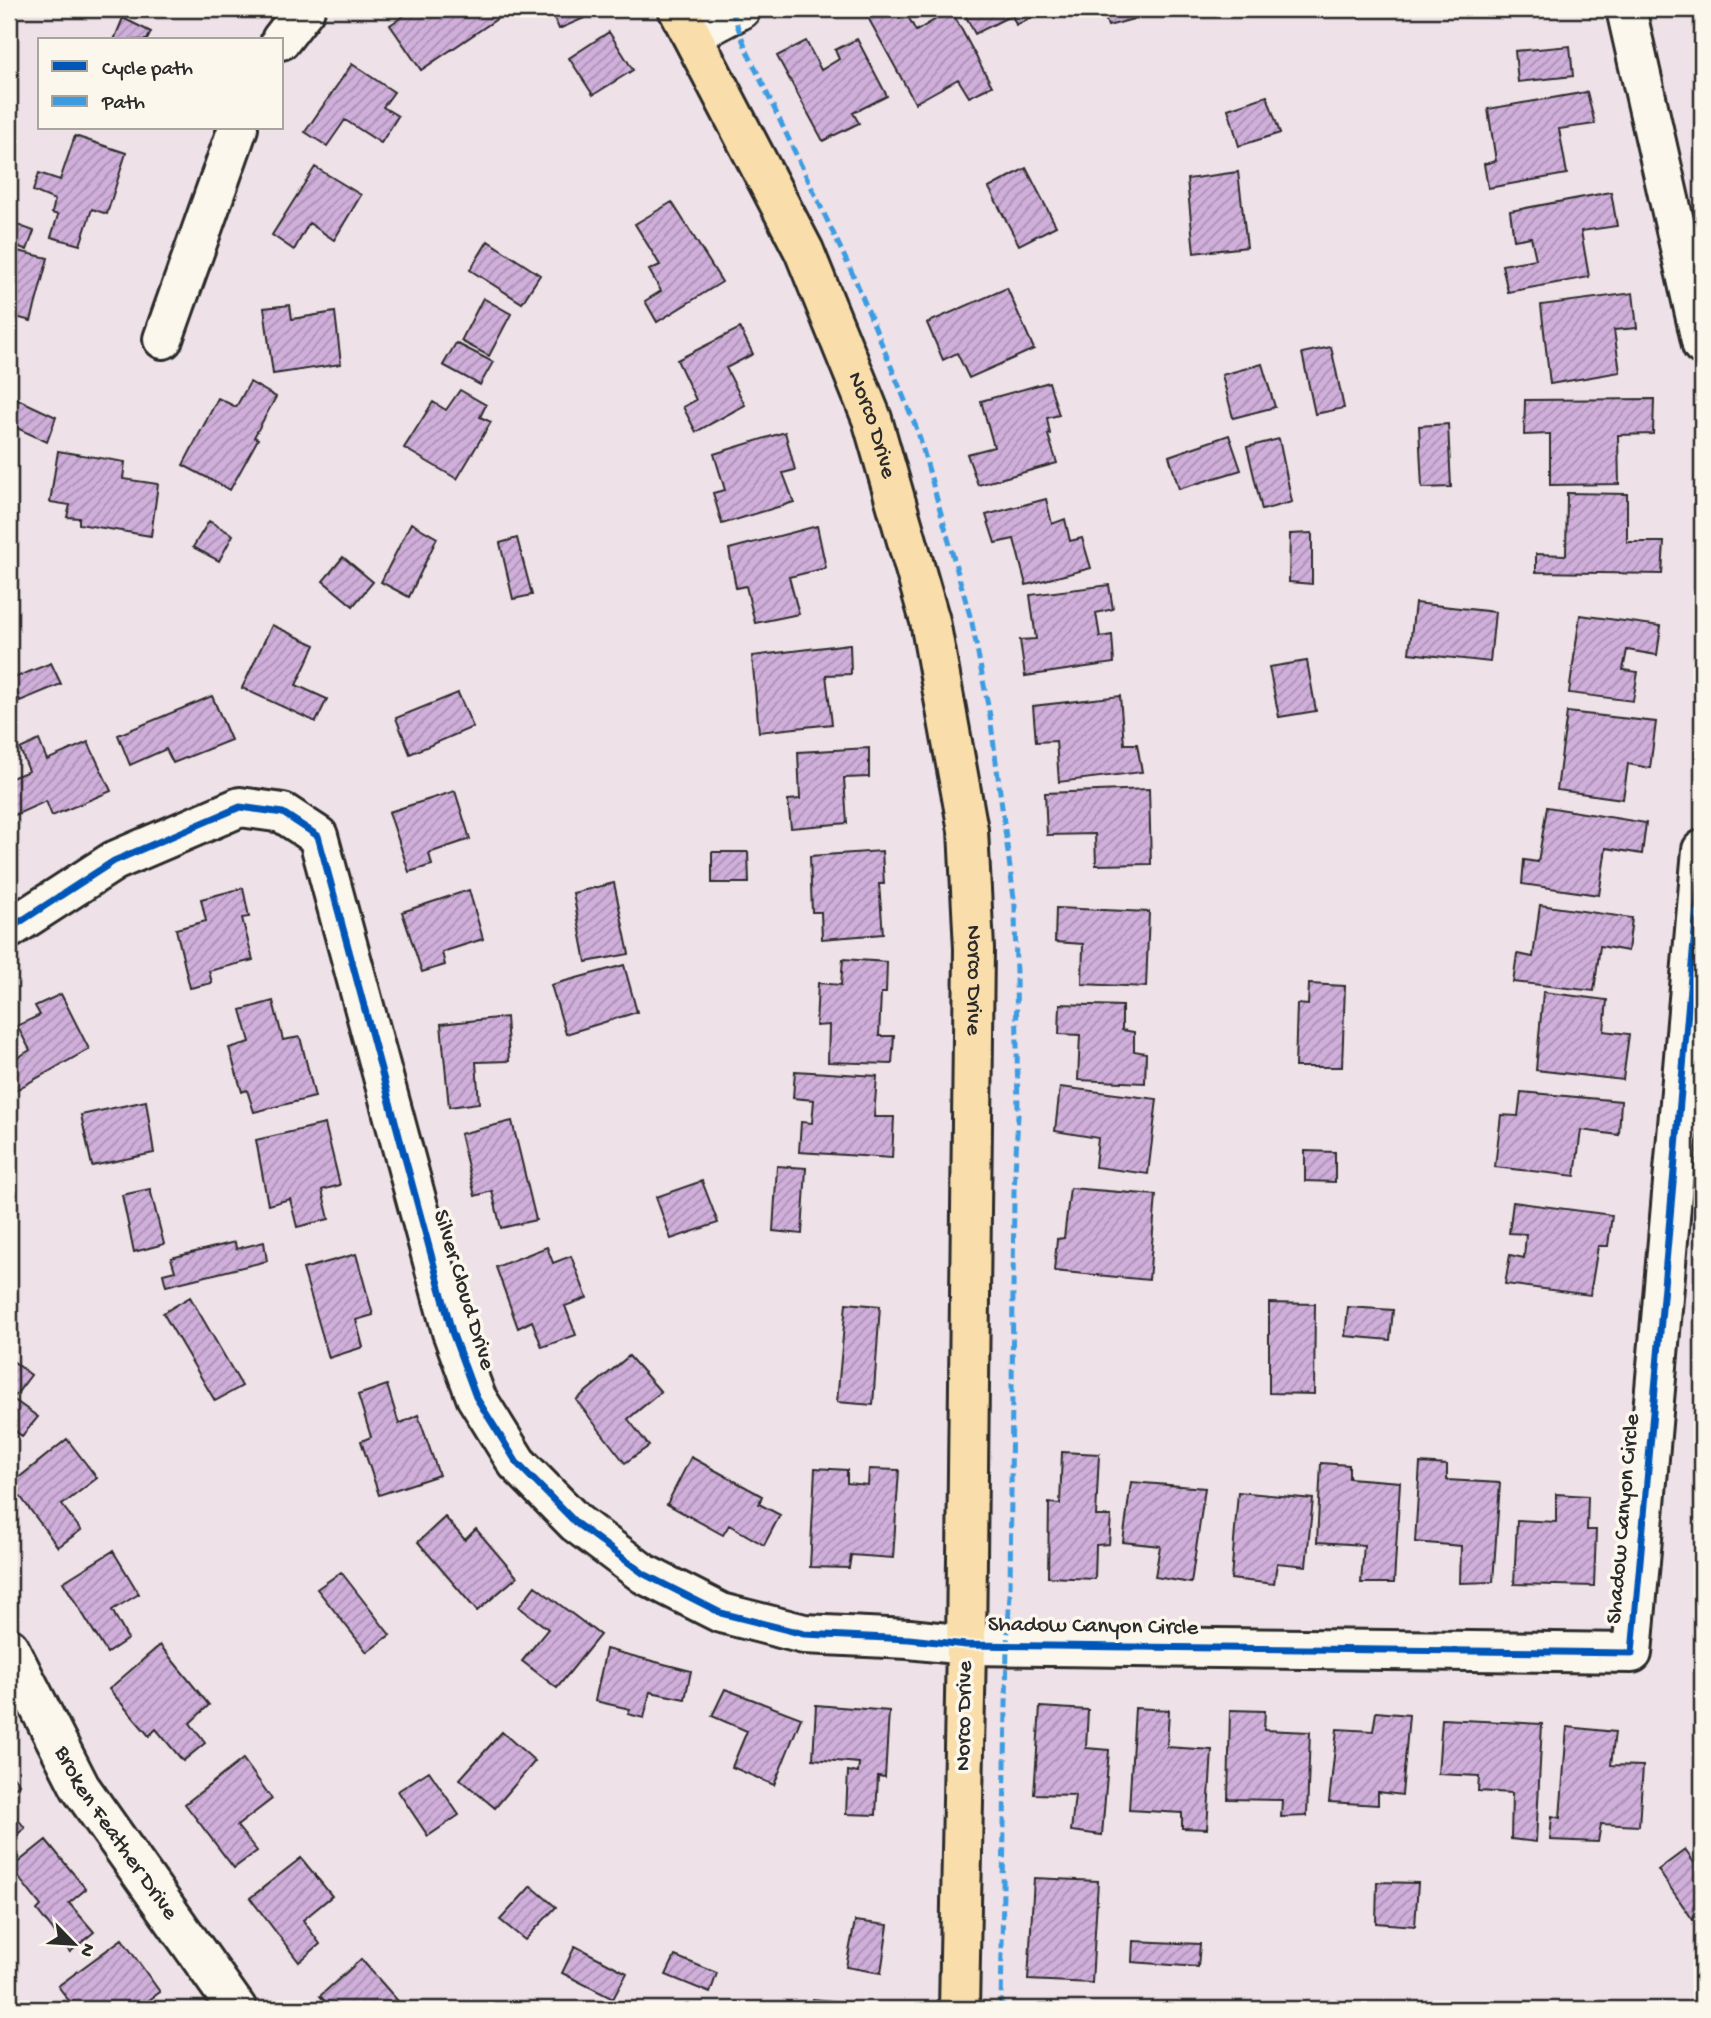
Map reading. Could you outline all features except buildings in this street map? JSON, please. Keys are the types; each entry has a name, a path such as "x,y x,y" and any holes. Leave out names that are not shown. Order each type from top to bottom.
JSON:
{"main road":[{"name":"Norco Drive","path":"685,22 804,251 872,419 930,621 968,830 974,949 959,2009"}],"street":[{"path":"283,38 305,9"},
{"path":"685,22 741,9"},
{"path":"1626,9 1702,345"},
{"path":"163,339 237,130"},
{"name":"Silver Cloud Drive","path":"9,929 114,860 240,807 283,813 318,836 452,1332 476,1397 517,1463 576,1523 644,1574 721,1613 804,1634 909,1639 966,1645"},
{"name":"Shadow Canyon Circle","path":"966,1645 1632,1653 1702,850"},
{"name":"Broken Feather Drive","path":"9,1648 80,1787 237,2009"}],"marked path":[{"path":"731,9 747,51 855,279 918,432 972,623 990,716 1015,906 1018,1115 1014,1192 1010,1594 1001,2009"}],"cycle path":[{"path":"9,929 114,861 240,807 283,813 318,836 452,1332 476,1397 517,1463 576,1523 644,1574 721,1613 804,1634 909,1639 966,1645 1632,1653 1702,850"}]}
